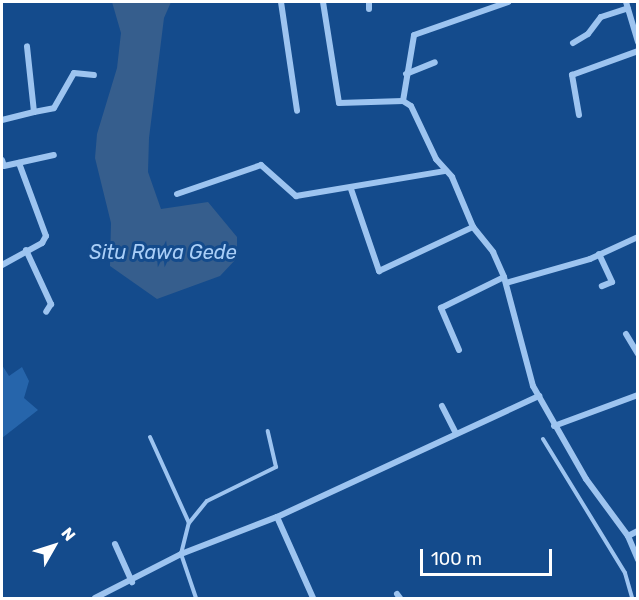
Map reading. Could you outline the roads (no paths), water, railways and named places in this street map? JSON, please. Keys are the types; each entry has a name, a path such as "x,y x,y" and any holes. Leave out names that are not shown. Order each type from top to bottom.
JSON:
{"street":[{"path":"281,2 297,111"},
{"path":"323,2 339,103 403,102 411,106 436,159 446,171 473,227 493,252 505,280 520,342 539,396 554,426 628,536 638,560"},
{"path":"403,102 414,35 488,5 508,2"},
{"path":"573,43 588,34 601,17 627,5 638,42"},
{"path":"27,46 31,62 33,112"},
{"path":"579,116 572,75 638,51"},
{"path":"406,74 435,62"},
{"path":"2,120 54,108 74,73 94,75"},
{"path":"2,166 54,155"},
{"path":"2,265 42,243 46,236 19,163"},
{"path":"177,194 261,165 296,196 351,189 446,171"},
{"path":"351,189 379,271 473,227"},
{"path":"459,350 441,308 505,280 599,254 638,237"},
{"path":"26,250 51,304 46,312"},
{"path":"599,254 612,282 602,286"},
{"path":"626,334 638,354"},
{"path":"554,426 638,395"},
{"path":"96,598 132,582 182,554 277,517 539,396"},
{"path":"442,406 456,434"},
{"path":"277,517 313,598"},
{"path":"628,536 638,531"},
{"path":"115,544 132,582"}],"lane":[{"path":"196,598 182,554 189,523 207,501 276,467 268,431"},
{"path":"150,437 189,523"},
{"path":"543,439 625,573 632,598"}],"water":[{"name":"Situ Rawa Gede","path":"112,2 171,2 164,18 149,138 148,172 161,209 208,202 237,237 237,258 220,276 157,299 110,266 111,223 95,158 97,134 117,68 121,33"}]}
